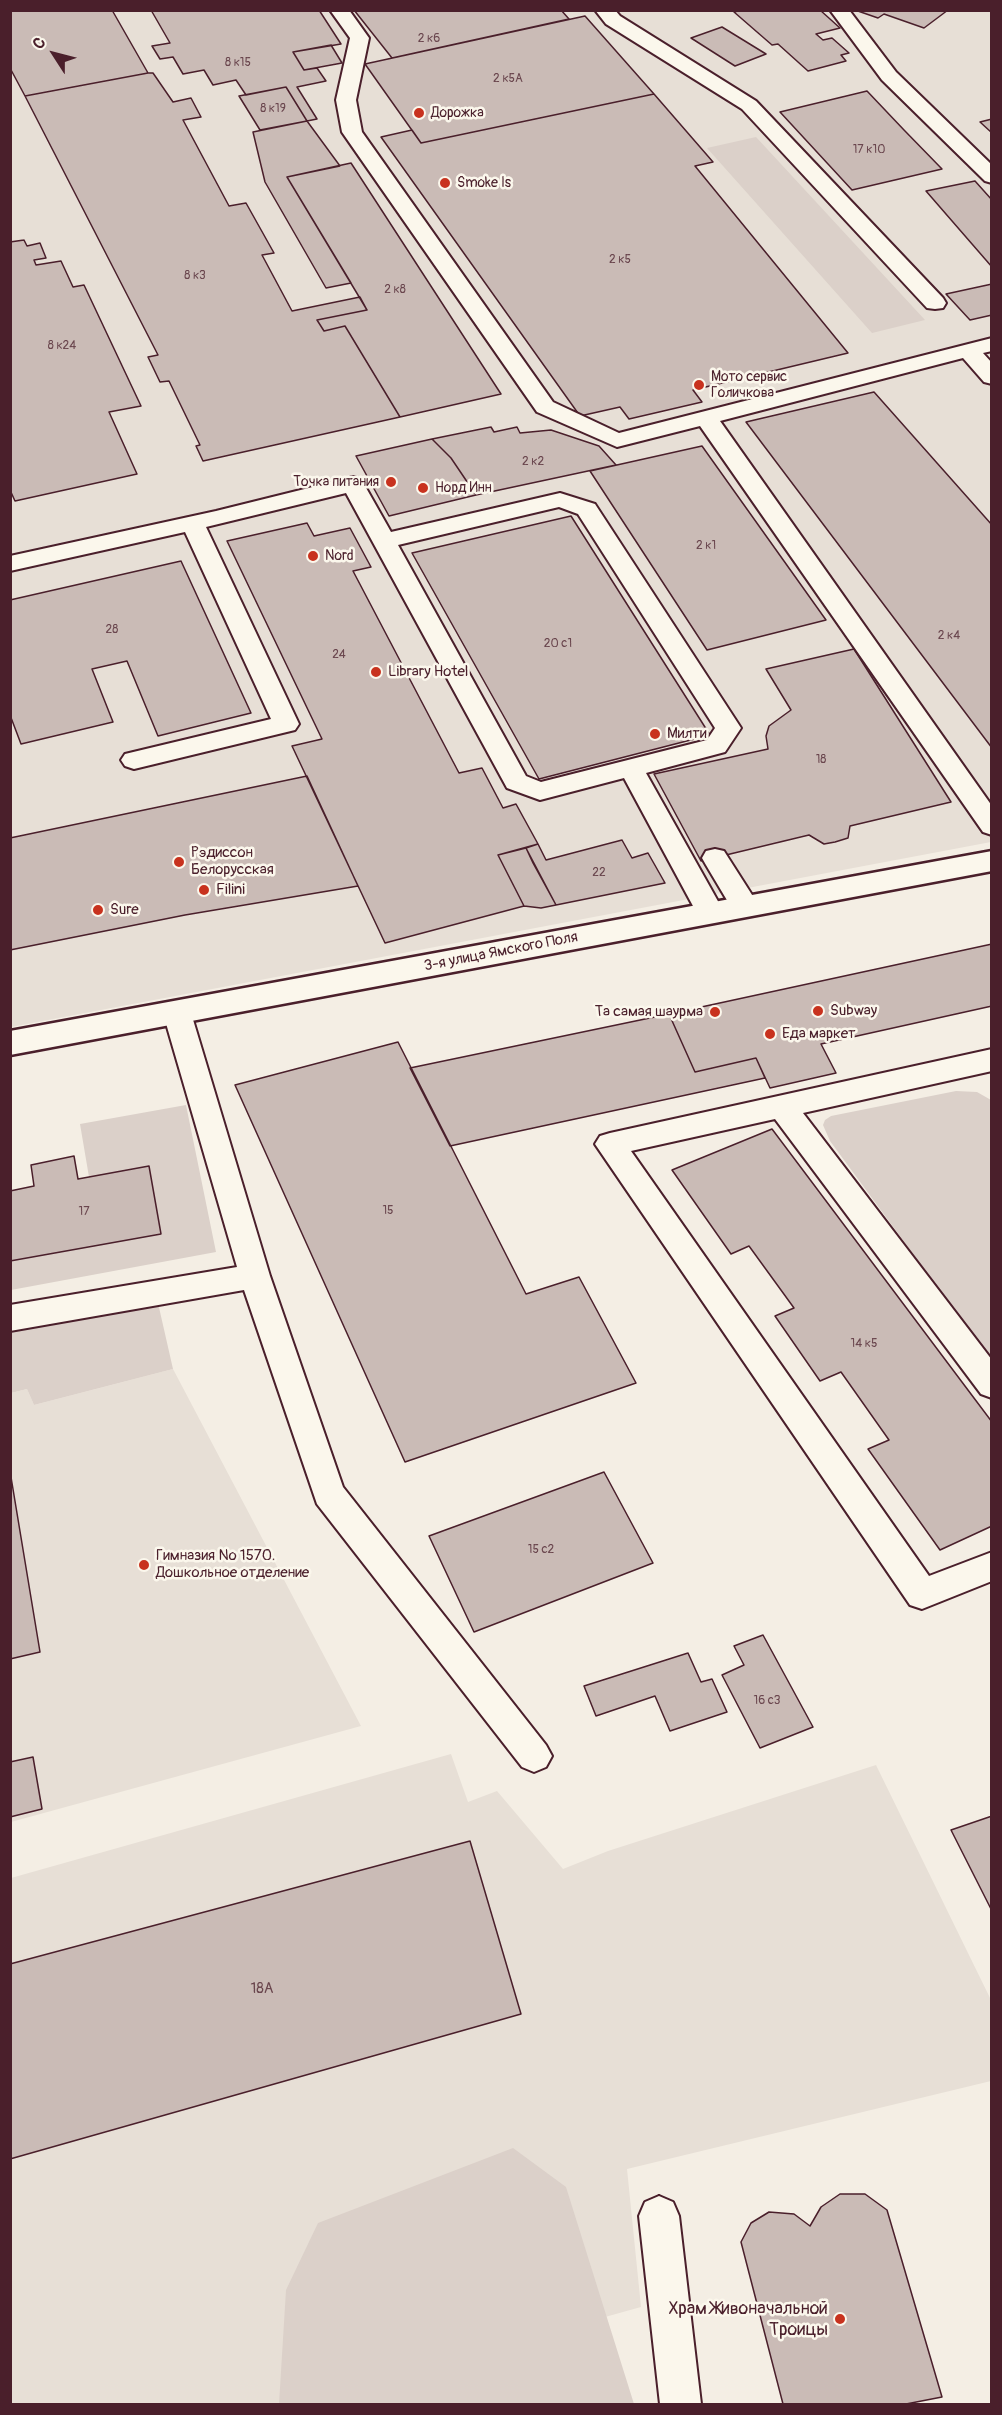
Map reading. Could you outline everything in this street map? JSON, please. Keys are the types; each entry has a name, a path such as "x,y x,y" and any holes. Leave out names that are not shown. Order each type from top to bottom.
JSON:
{"street":[{"name":"3-я улица Ямского Поля","path":"10,1043 992,861"}],"lane":[{"path":"339,10 360,38 346,100 352,132 545,407 617,440 992,344"},
{"path":"604,10 613,20 749,105 935,303"},
{"path":"838,10 889,76 992,177"},
{"path":"968,350 992,377"},
{"path":"706,418 992,826"},
{"path":"10,564 193,524 353,484 384,541 516,782 540,791 587,773 664,766 716,746 728,728 587,508 560,500 384,541"},
{"path":"134,760 286,724 193,524"},
{"path":"631,768 710,912"},
{"path":"715,858 744,906"},
{"path":"177,1013 255,1276 329,1494 534,1756"},
{"path":"989,1065 781,1105 610,1144 922,1594 992,1566"},
{"path":"781,1105 992,1385"},
{"path":"10,1318 255,1276"},
{"path":"659,2216 681,2404"}],"shaded area":[{"path":"11,11 991,11 991,842 11,1027"},
{"path":"756,137 925,320 872,333 707,148"},
{"path":"956,1091 977,1092 991,1100 991,1360 830,1141 823,1125 825,1120 831,1116"},
{"path":"186,1105 216,1252 11,1290 11,1261 161,1233 149,1166 89,1177 80,1124"},
{"path":"158,1303 173,1369 34,1405 27,1389 11,1393 11,1331"},
{"name":"Гимназия № 1570. Дошкольное отделение","path":"173,1369 361,1726 11,1822 11,1393 27,1389 34,1405"},
{"path":"451,1754 468,1802 497,1791 563,1869 608,1851 876,1765 991,2000 991,2081 627,2169 641,2307 292,2404 11,2404 11,1878"},
{"path":"513,2148 566,2187 634,2404 279,2404 286,2290 318,2223"}],"building":[{"path":"10,10 112,10 148,73 25,96 10,68"},
{"path":"151,10 319,10 341,44 293,52 304,70 317,68 326,81 297,87 317,119 307,121 286,87 246,95 236,80 213,85 204,70 183,74 173,57 160,59 152,46 170,43"},
{"path":"354,10 561,10 569,19 392,58"},
{"path":"742,10 820,10 840,28 816,34 823,40 832,38 849,53 841,55 846,61 808,71 778,44 772,45 734,12"},
{"path":"855,10 948,10 924,28 884,14 878,18"},
{"path":"585,16 654,94 421,143 365,64"},
{"path":"722,27 766,54 735,66 691,38"},
{"path":"331,45 342,63 304,70 293,52"},
{"path":"153,73 173,102 191,98 201,117 183,120 229,206 246,203 274,253 262,255 292,311 360,297 367,310 317,320 324,331 345,326 400,417 203,461 196,446 200,445 169,381 160,382 148,357 158,355 25,96"},
{"path":"286,87 307,121 260,130 239,96"},
{"path":"867,91 942,169 852,190 780,112"},
{"path":"654,94 713,162 695,166 848,353 693,390 702,402 629,419 620,407 580,416 381,137 412,130 421,143"},
{"path":"992,119 992,133 980,122"},
{"path":"307,121 340,166 287,177 351,283 326,288 265,182 253,132"},
{"path":"351,163 501,394 400,417 345,326 324,331 317,320 367,310 287,177"},
{"path":"975,181 992,200 992,267 926,191"},
{"path":"24,240 27,246 40,243 46,258 34,260 36,265 61,261 73,287 84,285 141,406 109,412 137,474 15,501 10,490 10,242"},
{"path":"992,284 992,315 970,320 946,294"},
{"path":"874,392 992,525 992,748 746,422"},
{"path":"491,427 494,432 517,427 520,433 551,430 599,446 616,465 476,495 451,458 432,439"},
{"path":"432,439 451,458 476,495 389,516 356,456"},
{"path":"702,446 826,620 707,650 590,471"},
{"path":"571,516 710,735 539,779 412,553"},
{"path":"307,523 314,536 350,528 371,567 353,571 459,773 482,768 503,808 516,804 538,844 498,855 524,906 385,943 292,746 322,739 227,541"},
{"path":"181,561 251,713 158,736 127,661 92,669 113,722 21,744 10,715 10,600"},
{"path":"854,649 951,802 850,826 848,838 835,842 824,844 809,835 701,861 654,774 768,749 766,736 769,726 791,710 766,669"},
{"name":"Рэдиссон Белорусская","path":"307,776 358,886 185,915 10,950 10,838"},
{"path":"622,840 632,858 648,853 665,883 556,905 526,848 538,844 546,860"},
{"path":"526,848 556,905 541,908 524,906 498,855"},
{"path":"992,944 992,1006 821,1044 836,1073 770,1088 756,1058 695,1072 669,1014"},
{"path":"669,1014 695,1072 756,1058 765,1078 450,1146 410,1068"},
{"path":"398,1042 526,1294 579,1277 636,1383 405,1462 235,1085"},
{"path":"772,1129 992,1422 992,1526 940,1550 868,1449 889,1440 841,1372 820,1381 775,1316 794,1308 749,1246 731,1254 672,1170"},
{"path":"74,1156 78,1179 149,1166 161,1234 10,1261 10,1191 34,1186 31,1165"},
{"path":"10,1471 40,1652 10,1659"},
{"path":"604,1472 653,1563 474,1632 429,1536"},
{"path":"763,1635 813,1727 760,1748 722,1675 744,1665 734,1646"},
{"path":"688,1653 701,1682 712,1679 727,1712 670,1731 655,1696 596,1716 584,1686"},
{"path":"33,1757 42,1809 10,1817 10,1762"},
{"path":"992,1816 992,1911 951,1830"},
{"path":"470,1841 521,2014 10,2159 10,1964"},
{"name":"Храм Живоначальной Троицы","path":"840,2194 865,2194 887,2210 942,2397 906,2404 783,2404 741,2242 751,2223 769,2212 794,2214 810,2226 821,2207"}],"place":[{"name":"Дорожка","path":"419,113"},
{"name":"Smoke Is","path":"445,183"},
{"name":"Мото сервис Голичкова","path":"699,385"},
{"name":"Точка питания","path":"391,482"},
{"name":"Норд Инн","path":"423,488"},
{"name":"Nord","path":"313,556"},
{"name":"Library Hotel","path":"376,672"},
{"name":"Милти","path":"655,734"},
{"name":"Рэдиссон Белорусская","path":"179,862"},
{"name":"Filini","path":"204,890"},
{"name":"Sure","path":"98,910"},
{"name":"Subway","path":"818,1011"},
{"name":"Та самая шаурма","path":"715,1012"},
{"name":"Еда маркет","path":"770,1034"},
{"name":"Гимназия № 1570. Дошкольное отделение","path":"144,1565"},
{"name":"Храм Живоначальной Троицы","path":"840,2319"}]}
